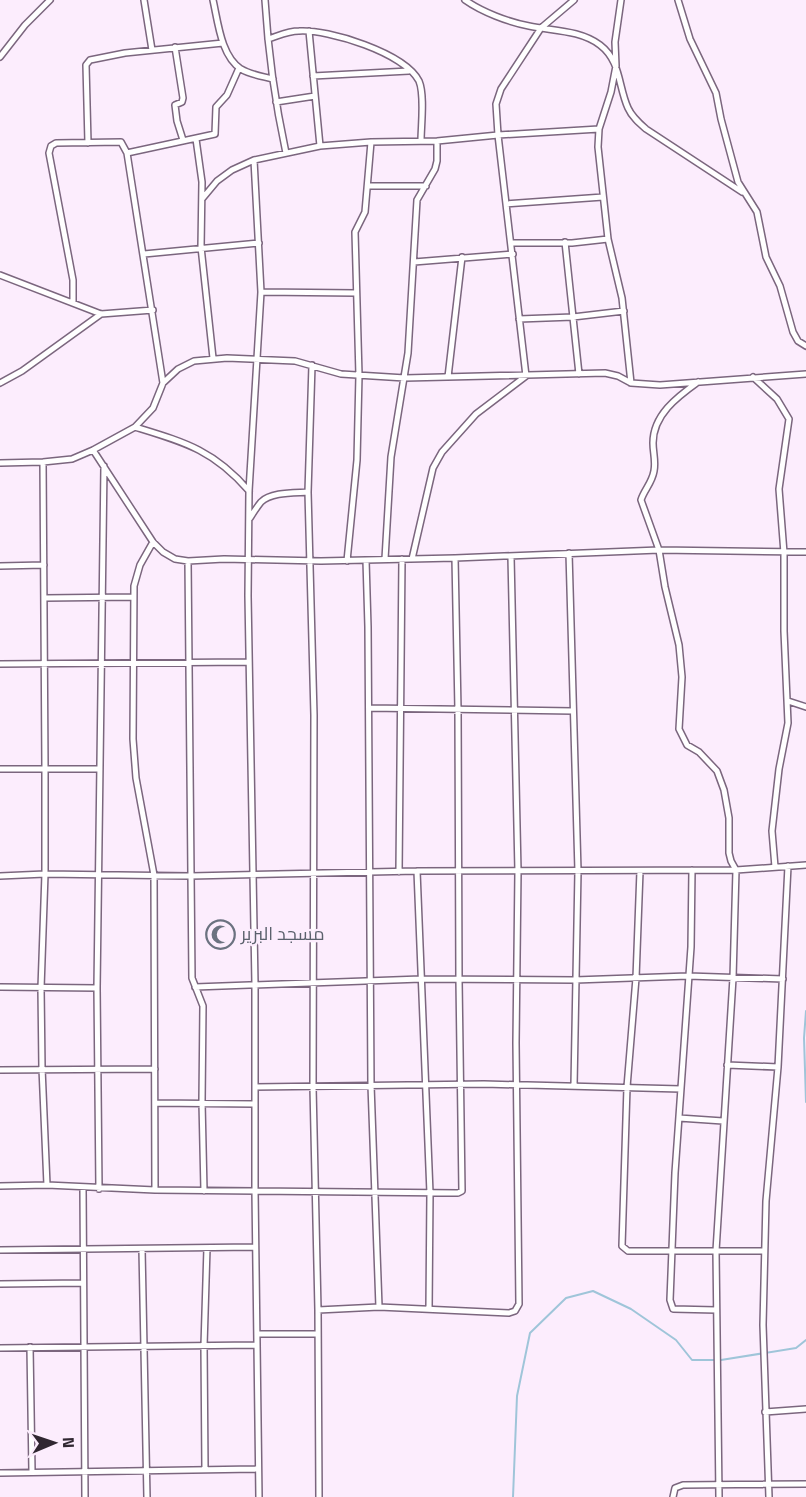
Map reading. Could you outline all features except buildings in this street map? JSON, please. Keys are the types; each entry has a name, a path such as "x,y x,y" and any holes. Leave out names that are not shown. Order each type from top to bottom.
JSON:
{"street":[{"path":"0,57 25,25 50,0"},
{"path":"144,0 152,50"},
{"path":"213,0 223,43 232,61 239,68 251,74 273,79"},
{"path":"265,0 276,102 286,153"},
{"path":"465,0 506,19 589,38 606,50 616,66 611,92 599,129 598,147 608,239 624,311 631,383"},
{"path":"526,376 496,104 501,89 541,28 574,0"},
{"path":"621,0 615,42 616,66 625,101 635,119 646,129 744,193"},
{"path":"678,0 690,39 716,93 722,125 738,182 757,212 766,257 780,286 793,332 798,341 806,346"},
{"path":"268,39 286,33 309,31 367,44 378,49 417,78 421,91 421,141"},
{"path":"309,31 320,146"},
{"path":"88,143 87,62 92,58 223,43"},
{"path":"175,47 183,98 182,102 175,105 175,115 183,140"},
{"path":"127,153 215,134 216,107 227,95 239,68"},
{"path":"313,76 410,71"},
{"path":"276,102 315,96"},
{"path":"202,199 217,181 232,170 254,160 320,146 371,142 437,141 599,129"},
{"path":"196,139 202,199 201,248 213,358"},
{"path":"385,559 391,457 405,378 417,200 435,169 437,141"},
{"path":"73,303 73,280 49,153 51,146 56,143 121,142 127,153 163,383"},
{"path":"347,561 357,460 359,375 355,232 365,212 371,142"},
{"path":"254,160 261,292 249,490 249,662 255,984 255,1247 259,1497"},
{"path":"369,186 426,186"},
{"path":"506,204 603,197"},
{"path":"512,243 608,239"},
{"path":"565,242 579,374"},
{"path":"144,254 259,243"},
{"path":"414,262 513,254"},
{"path":"448,377 462,257"},
{"path":"0,275 101,314 153,310"},
{"path":"261,292 356,293"},
{"path":"519,319 573,317 624,311"},
{"path":"0,383 22,371 101,314"},
{"path":"0,463 72,459 93,450 135,427 153,408 163,383 178,369 195,361 213,358 295,361 341,374 405,378 605,373 618,376 631,383 660,386 806,374"},
{"path":"312,365 308,492 314,715 313,1087 319,1497"},
{"path":"412,559 433,468 442,452 476,414 526,376"},
{"path":"753,377 777,399 789,418 779,489 784,553 784,631 789,723 779,769 772,831 775,867"},
{"path":"698,382 666,408 656,427 652,480 641,500 659,550 664,587 680,656 682,677 679,729 687,745 699,752 717,771 724,790 729,818 729,853 736,870 733,978 716,1251 719,1497"},
{"path":"135,427 208,453 235,474 249,490"},
{"path":"93,450 153,542 175,559 188,561 347,561 659,550 806,552"},
{"path":"43,462 45,874 41,988 47,1185"},
{"path":"99,1189 97,988 104,464"},
{"path":"249,520 262,501 268,498 282,494 308,492"},
{"path":"153,542 140,566 134,586 133,739 136,778 154,875 154,1190"},
{"path":"569,554 578,871 574,1086"},
{"path":"318,1310 379,1307 509,1313 515,1311 519,1304 518,871 511,556"},
{"path":"0,1186 430,1193 458,1193 463,1188 455,558"},
{"path":"399,872 402,559"},
{"path":"366,560 371,1085 379,1307"},
{"path":"188,561 192,978 204,1006 202,1102 204,1191"},
{"path":"0,566 44,565"},
{"path":"45,598 134,597"},
{"path":"0,664 101,665 249,662"},
{"path":"788,700 806,707"},
{"path":"369,708 573,711"},
{"path":"0,769 100,769"},
{"path":"0,876 736,870 806,865"},
{"path":"769,1497 765,1412 764,1251 778,1067 788,866"},
{"path":"692,870 692,926 679,1118 670,1306 677,1310 716,1310"},
{"path":"417,871 430,1193 429,1309"},
{"path":"640,871 636,978 627,1088 622,1246 628,1251 764,1251"},
{"path":"195,987 314,982 575,980 688,976 783,979"},
{"path":"0,987 97,988"},
{"path":"727,1065 778,1067"},
{"path":"0,1070 42,1068 155,1070"},
{"path":"255,1087 517,1085 681,1089"},
{"path":"155,1102 254,1104"},
{"path":"679,1118 723,1121"},
{"path":"83,1188 85,1497"},
{"path":"0,1250 255,1247"},
{"path":"205,1470 204,1346 207,1248"},
{"path":"142,1249 147,1497"},
{"path":"0,1284 83,1283"},
{"path":"257,1334 318,1334"},
{"path":"0,1348 257,1345"},
{"path":"30,1347 32,1472"},
{"path":"765,1412 806,1409"},
{"path":"0,1473 258,1469"},
{"path":"673,1497 675,1488 678,1486 806,1484"}],"waterway":[{"path":"806,1011 804,1038 806,1102"},
{"path":"513,1497 517,1396 530,1333 566,1298 593,1291 631,1309 676,1340 692,1360 721,1360 796,1348 806,1340"}],"place":[{"name":"مسجد البرير","path":"220,934"}]}
